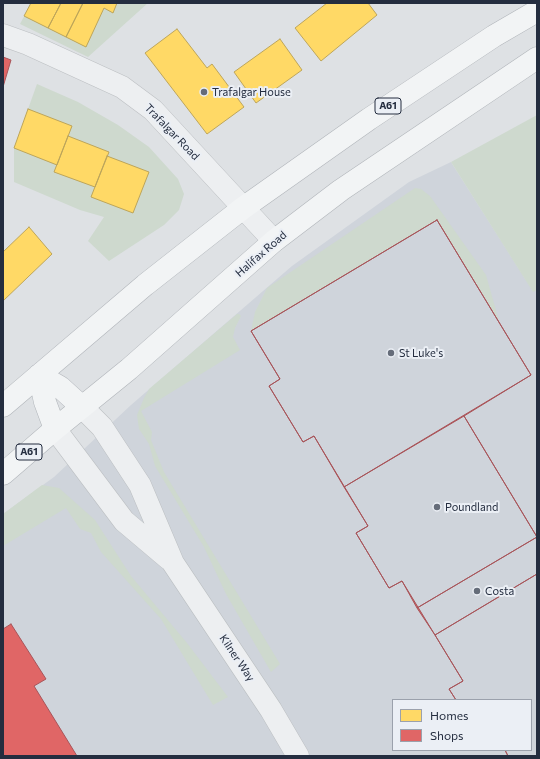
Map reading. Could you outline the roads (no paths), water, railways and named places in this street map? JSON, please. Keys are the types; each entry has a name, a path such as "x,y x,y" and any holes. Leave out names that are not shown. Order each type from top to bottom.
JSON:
{"highway":[{"name":"A61","path":"3,406 145,285 243,208 369,118 494,36 537,11"},
{"name":"Halifax Road","path":"3,474 55,429 129,369 274,241 341,190 537,58"},
{"path":"38,375 60,387 82,407"},
{"path":"38,375 45,402 55,429"}],"street":[{"name":"Trafalgar Road","path":"3,35 28,44 122,87 153,110 274,241"},
{"name":"Kilner Way","path":"82,407 102,427 140,485 173,562 271,710 298,756"},
{"name":"Kilner Way","path":"55,429 124,521 173,562"}],"place":[{"name":"Trafalgar House","path":"204,92"},
{"name":"St Luke's","path":"391,353"},
{"name":"Poundland","path":"437,507"},
{"name":"Costa","path":"477,591"}]}
